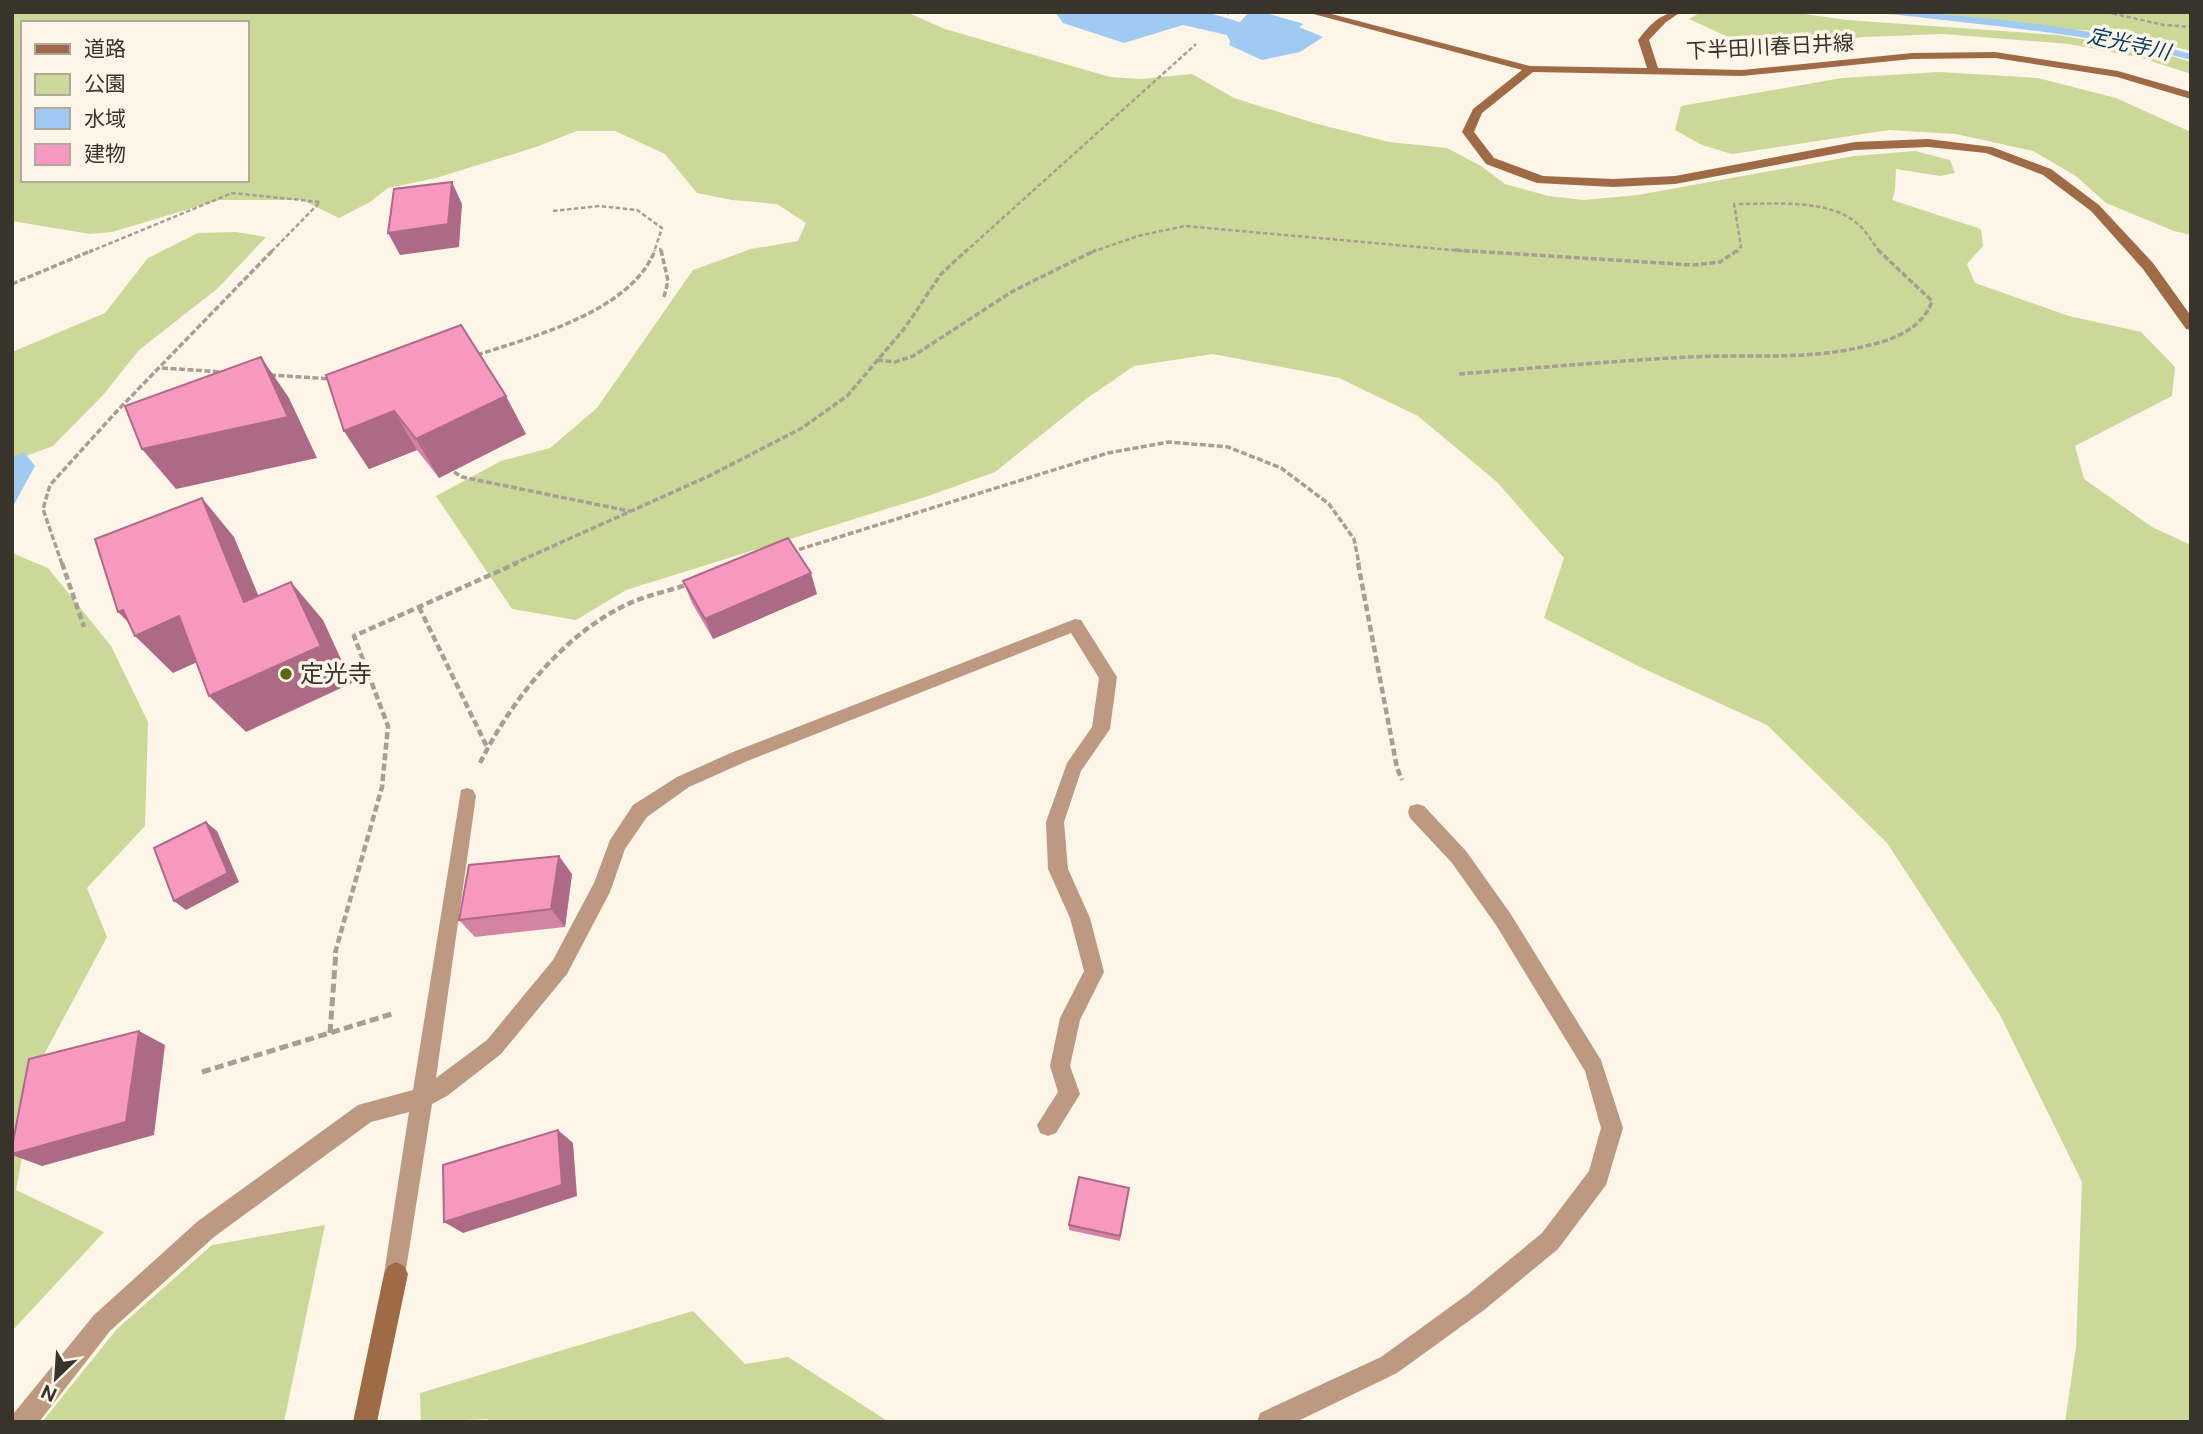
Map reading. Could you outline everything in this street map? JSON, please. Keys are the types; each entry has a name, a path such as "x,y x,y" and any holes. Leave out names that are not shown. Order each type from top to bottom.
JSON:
{"street":[{"name":"下半田川春日井線","path":"1311,12 1530,69 1742,73 1912,56 1995,55 2118,74 2191,96"},
{"path":"1654,72 1643,40 1662,20 1676,12"},
{"path":"1530,69 1477,111 1468,132 1490,160 1541,180 1613,183 1686,178 1855,146 1928,143 1988,150 2047,172 2095,208 2148,266 2191,326"},
{"path":"365,1422 396,1274"}],"lane":[{"path":"23,1422 102,1323 205,1229 366,1113 422,1098 439,1089 495,1047 560,967 603,886 617,846 640,811 683,782 739,757 1075,625 1108,677 1101,729 1073,768 1055,822 1058,869 1080,918 1094,972 1070,1018 1060,1066 1069,1094 1048,1125"},
{"path":"396,1274 467,796"},
{"path":"1269,1422 1389,1365 1476,1302 1550,1241 1598,1177 1612,1128 1594,1067 1503,919 1459,857 1417,812"}],"path":[{"path":"2106,12 2164,25 2191,27"},
{"path":"330,1032 336,944 382,786 388,726 354,636 759,453 802,428 847,396 904,329 941,274 1196,44"},
{"path":"1459,374 1689,357 1838,351 1871,345 1916,326 1930,312 1932,300 1920,284 1882,255 1859,225 1842,215 1795,205 1735,204 1697,188 1686,178"},
{"path":"12,284 232,193 320,201 117,411 50,485 43,509 84,627"},
{"path":"877,360 891,364 912,356 995,301 1018,289 1128,239 1165,228 1185,226 1494,254 1693,265 1718,263 1734,256 1741,247 1735,204"},
{"path":"553,211 600,206 637,210 662,228 660,247 668,281 664,296"},
{"path":"472,356 537,335 596,309 634,284 660,247"},
{"path":"161,368 228,372"},
{"path":"269,375 336,379"},
{"path":"782,555 1108,453 1132,448 1169,442 1228,447 1281,468 1329,504 1354,539 1397,768 1417,812"},
{"path":"454,472 462,477 630,512"},
{"path":"467,796 487,747 527,688 580,636 625,604 691,584"},
{"path":"419,607 487,747"},
{"path":"202,1072 437,1001"}],"green space":[{"path":"12,12 906,12 945,29 1110,77 1141,79 1192,74 1234,98 1314,123 1389,142 1447,148 1481,166 1505,184 1548,196 1584,200 1638,195 1854,156 1915,151 1950,160 1955,173 1940,176 1896,169 1892,200 1981,229 1983,246 1967,264 1975,283 2069,316 2141,332 2175,367 2172,396 2075,446 2084,479 2152,527 2191,545 2191,1422 2065,1422 2076,1347 2082,1182 2000,1015 1887,843 1767,725 1640,667 1544,618 1564,558 1497,482 1418,416 1339,378 1213,354 1134,366 1086,399 995,472 928,496 626,590 576,620 512,609 436,496 501,461 550,448 597,408 693,270 751,249 798,241 806,223 777,204 732,200 697,193 665,154 615,131 577,131 536,147 436,178 388,188 370,202 339,218 302,200 219,200 112,232 90,234 12,221"},
{"path":"1701,12 1790,12 1847,20 2058,35 2158,52 2191,62 2191,74 2142,58 2069,44 1944,34 1863,37 1776,47 1739,42 1689,19"},
{"path":"1861,12 2191,12 2191,51 2120,33"},
{"path":"1939,72 2038,78 2116,98 2191,132 2191,235 2174,231 2106,203 2076,176 2033,151 1956,134 1889,130 1732,154 1702,145 1675,130 1681,106 1842,78"},
{"path":"236,232 266,237 217,289 139,350 103,395 53,446 12,461 12,352 105,313 148,258 198,233"},
{"path":"12,553 48,568 111,646 148,722 145,826 87,888 107,937 39,1064 16,1190 104,1232 12,1331"},
{"path":"325,1225 284,1422 42,1422 117,1329 212,1245"},
{"path":"693,1311 745,1364 788,1357 889,1422 489,1422 488,1419 421,1422 420,1393"}],"water":[{"path":"1055,12 1206,12 1240,22 1249,12 1262,12 1304,24 1299,27 1323,37 1300,52 1262,60 1229,45 1227,35 1183,25 1124,43 1063,23"},
{"path":"24,452 35,466 12,508 12,458"}],"building":[{"path":"452,182 448,224 388,233 394,189"},
{"path":"461,325 506,396 416,439 394,411 344,431 326,375"},
{"path":"261,357 288,417 142,449 125,406"},
{"path":"202,498 244,602 291,582 321,646 209,696 179,616 135,636 123,610 118,612 95,539"},
{"path":"788,538 811,573 705,619 683,581"},
{"path":"206,822 228,873 174,901 154,848"},
{"path":"559,856 551,909 459,920 469,865"},
{"path":"139,1031 126,1122 12,1154 29,1059"},
{"path":"558,1130 562,1185 444,1222 443,1165"},
{"path":"1079,1177 1129,1188 1120,1236 1069,1225"}],"waterway":[{"name":"定光寺川","path":"1900,12 2083,33 2120,39 2191,57"}],"place":[{"name":"定光寺","path":"286,674"}]}
